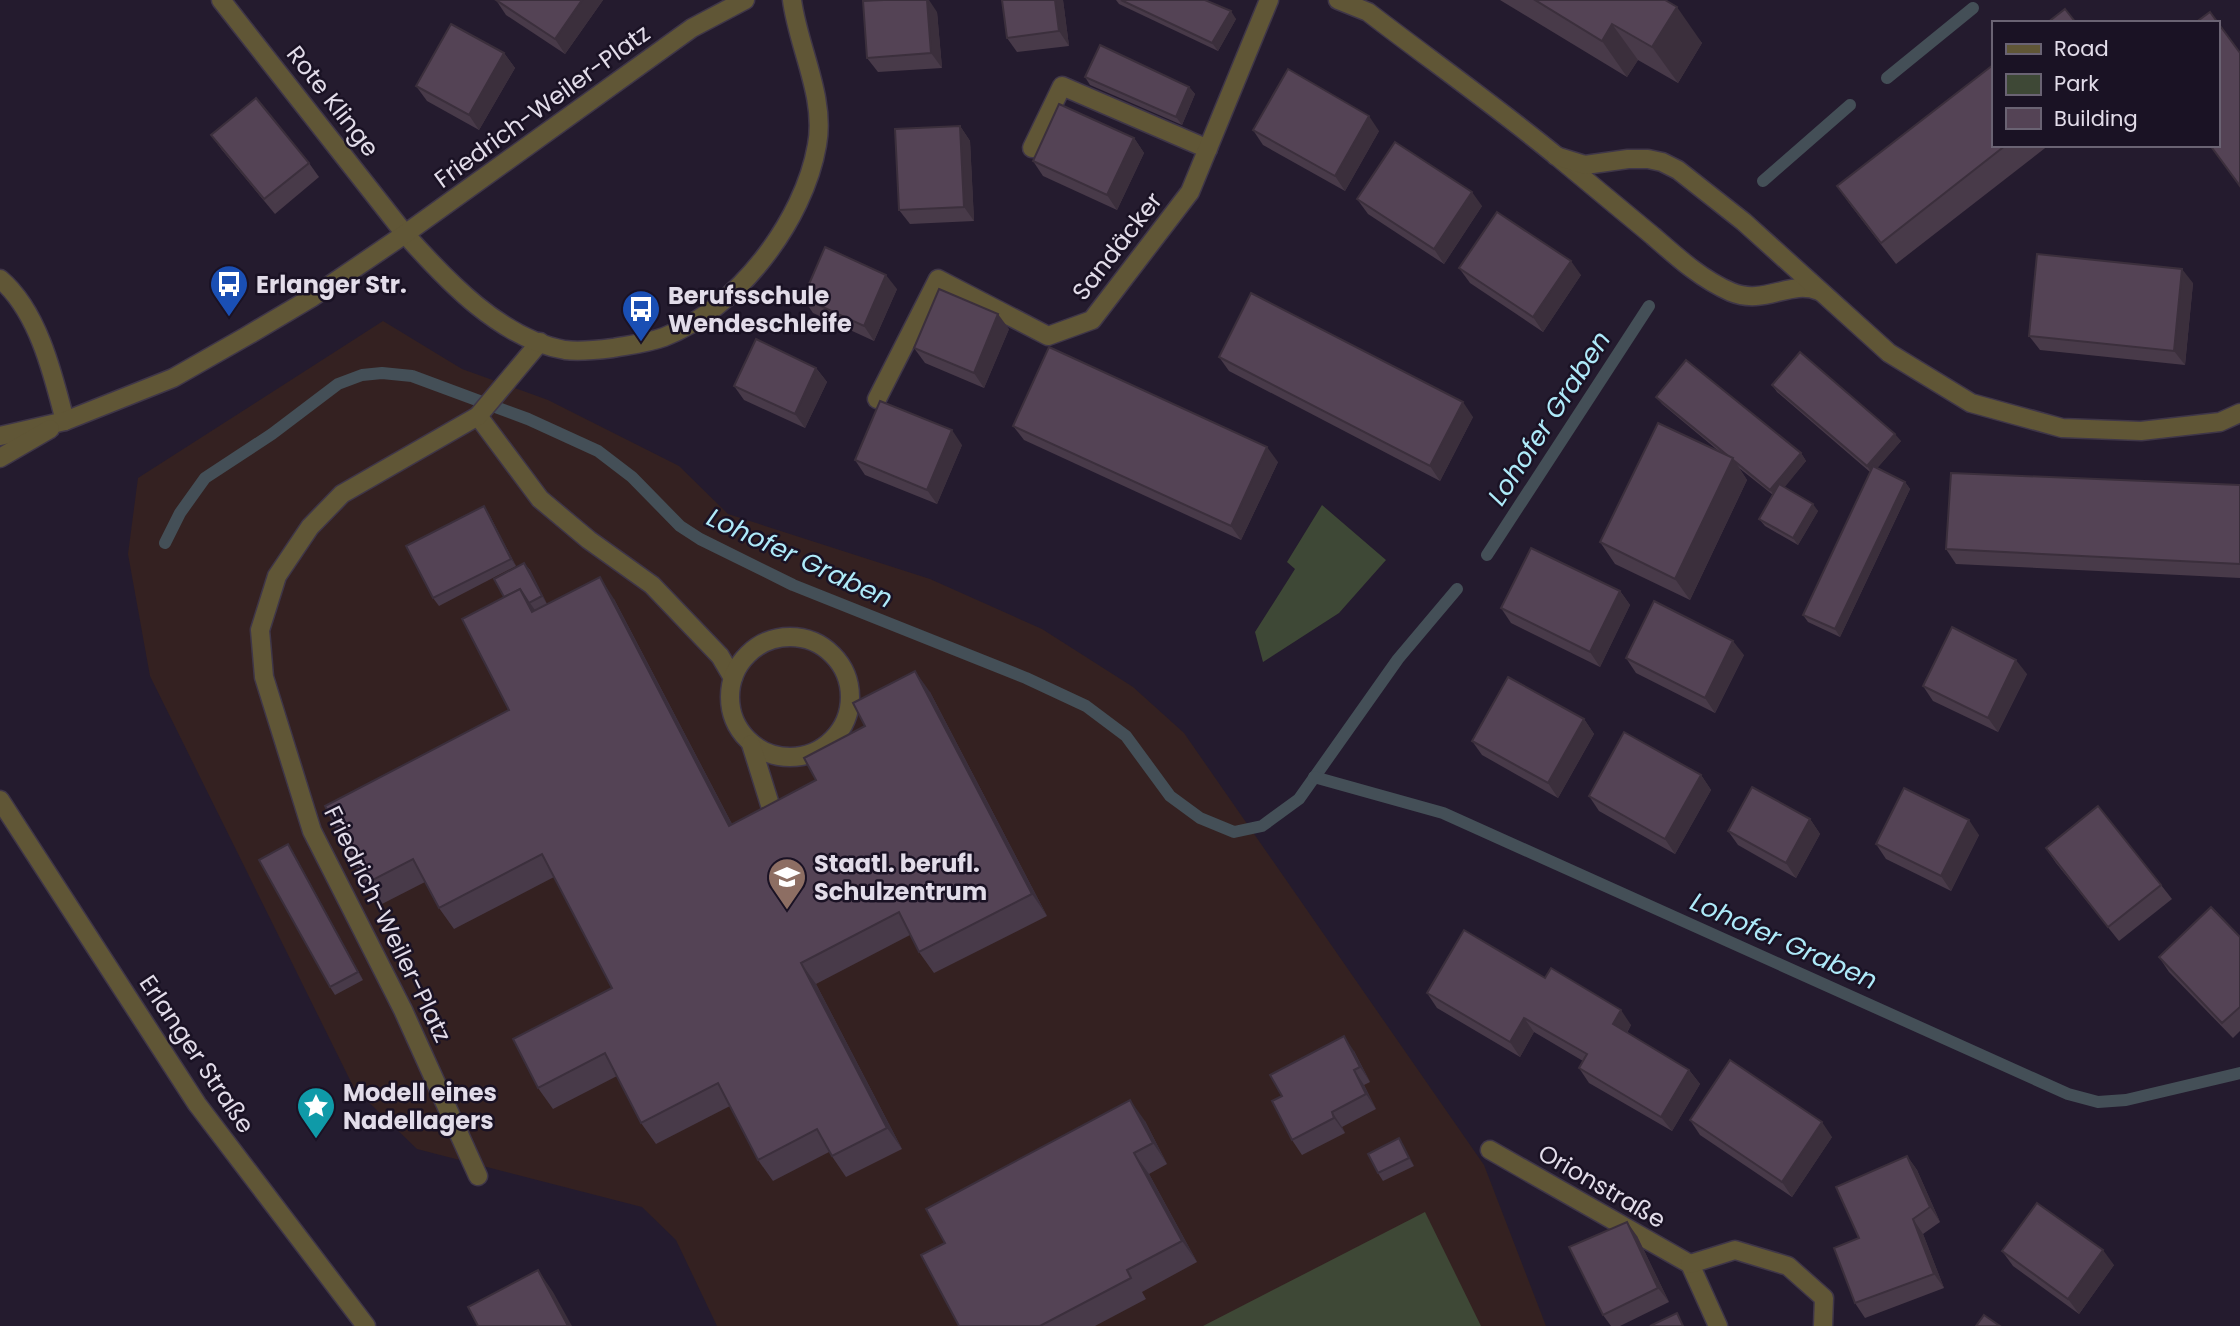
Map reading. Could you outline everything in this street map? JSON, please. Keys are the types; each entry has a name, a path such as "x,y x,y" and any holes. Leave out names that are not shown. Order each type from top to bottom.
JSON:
{"street":[{"name":"Rote Klinge","path":"221,0 405,234"},
{"name":"Friedrich-Weiler-Platz","path":"65,421 191,369 311,298 405,234 692,27 745,0"},
{"path":"405,234 443,277 472,302 498,320 540,342 565,350 594,350 665,337 717,305 760,261 784,230 800,203 818,142 818,114 792,0"},
{"name":"Sandäcker","path":"877,399 939,279 1048,336 1092,320 1190,192 1269,0"},
{"path":"1338,0 1372,6 1696,272 1732,292 1750,297 1774,295 1797,287 1810,287 1819,291"},
{"path":"1032,148 1062,86 1208,149"},
{"path":"1556,156 1585,165 1648,159 1678,170 1744,222 1889,353 1971,403 2062,428 2141,431 2220,422 2240,413"},
{"path":"0,279 11,288 43,344 65,421"},
{"name":"Friedrich-Weiler-Platz","path":"478,1176 403,1010 312,831 264,677 260,630 277,576 310,527 342,494 478,416 540,342"},
{"path":"478,416 540,499 589,540 652,585 720,656 733,678"},
{"path":"0,436 65,421"},
{"path":"0,458 65,421"},
{"path":"798,635 830,651 843,668 850,688 850,709 842,729 832,741 814,753 794,758 772,755 751,744 737,728 730,708 729,687 737,667 749,652 767,640 798,635"},
{"path":"751,744 778,829"},
{"name":"Erlanger Straße","path":"0,800 197,1104 366,1326"},
{"name":"Orionstraße","path":"1490,1150 1690,1264"},
{"path":"1718,1326 1690,1264 1735,1250 1788,1266 1824,1298 1823,1326"}],"shaded area":[{"name":"Staatl. berufl. Schulzentrum","path":"383,321 462,369 548,400 679,466 728,514 930,579 1042,629 1133,687 1184,733 1484,1165 1546,1326 717,1326 676,1240 642,1207 417,1149 354,1088 150,676 128,554 138,478"}],"green space":[{"path":"1322,505 1386,560 1339,613 1263,662 1255,632 1295,569 1287,562"},
{"path":"1425,1212 1481,1326 1203,1326"}],"building":[{"path":"496,0 582,0 555,39"},
{"path":"927,0 931,53 867,58 863,1"},
{"path":"1002,0 1055,0 1059,31 1007,38"},
{"path":"1121,0 1205,0 1231,11 1212,43"},
{"path":"1535,0 1665,0 1677,7 1652,47 1612,24 1602,41"},
{"path":"2065,9 2074,21 2050,21"},
{"path":"2210,12 2217,21 2198,21"},
{"path":"451,24 504,53 469,115 416,86"},
{"path":"2219,24 2240,53 2240,186 2211,147 2219,147"},
{"path":"1100,45 1189,87 1176,117 1085,77"},
{"path":"1992,66 1992,147 2003,147 1881,243 1837,186"},
{"path":"1288,69 1369,116 1335,176 1253,130"},
{"path":"256,98 309,163 264,199 211,135"},
{"path":"1059,104 1134,138 1107,195 1033,161"},
{"path":"960,126 964,207 899,210 895,129"},
{"path":"1395,142 1472,192 1434,249 1357,199"},
{"path":"1497,212 1571,261 1533,317 1459,268"},
{"path":"825,247 886,275 864,326 803,298"},
{"path":"2037,254 2182,269 2174,351 2029,336"},
{"path":"939,289 998,314 974,373 914,348"},
{"path":"1251,293 1463,402 1430,466 1219,357"},
{"path":"756,339 816,368 795,414 734,386"},
{"path":"1049,347 1267,447 1231,526 1013,426"},
{"path":"1800,352 1895,434 1867,466 1772,385"},
{"path":"1686,360 1801,453 1770,490 1656,397"},
{"path":"880,401 952,430 927,490 855,460"},
{"path":"1658,423 1733,458 1675,579 1600,542"},
{"path":"1873,466 1905,482 1835,629 1803,615"},
{"path":"1951,473 2240,485 2240,564 1946,549"},
{"path":"1779,484 1813,504 1793,538 1759,519"},
{"path":"484,506 511,559 433,598 406,546"},
{"path":"1531,548 1620,591 1590,652 1501,608"},
{"path":"524,563 542,596 529,603 520,589 504,597 494,579"},
{"path":"600,577 729,826 816,780 804,758 865,726 853,703 915,671 1032,894 919,952 899,912 801,963 887,1128 832,1156 817,1129 758,1160 718,1083 641,1123 605,1053 538,1088 513,1039 612,988 542,854 439,908 413,859 365,884 325,806 509,710 462,619 520,589 532,612"},
{"path":"1654,601 1733,641 1705,698 1626,658"},
{"path":"1952,627 2016,660 1988,718 1923,686"},
{"path":"1508,677 1584,719 1548,783 1472,741"},
{"path":"1624,732 1701,775 1665,839 1589,796"},
{"path":"1752,787 1810,819 1786,863 1728,831"},
{"path":"1904,788 1969,820 1941,876 1876,844"},
{"path":"2098,806 2161,885 2108,927 2046,848"},
{"path":"288,844 358,972 330,987 259,860"},
{"path":"2211,907 2240,937 2240,1007 2222,1023 2159,957"},
{"path":"1464,930 1545,978 1551,968 1621,1010 1613,1024 1689,1070 1661,1117 1579,1068 1587,1054 1524,1018 1510,1042 1427,993"},
{"path":"1344,1036 1360,1067 1354,1070 1366,1094 1332,1112 1334,1118 1292,1140 1272,1101 1282,1096 1270,1075"},
{"path":"1730,1060 1822,1122 1782,1182 1690,1120"},
{"path":"1130,1100 1153,1143 1134,1153 1182,1241 1127,1270 1131,1278 1040,1326 959,1326 921,1255 945,1243 926,1209"},
{"path":"1399,1138 1409,1158 1378,1173 1368,1154"},
{"path":"1907,1156 1930,1207 1913,1219 1934,1274 1855,1303 1834,1248 1859,1238 1836,1187"},
{"path":"2037,1203 2103,1250 2068,1299 2002,1251"},
{"path":"1627,1222 1658,1288 1603,1315 1569,1247"},
{"path":"538,1270 568,1326 478,1326 468,1307"},
{"path":"1677,1313 1683,1326 1650,1326"},
{"path":"1984,1315 2000,1326 1976,1326"}],"waterway":[{"name":"Lohofer Graben","path":"1887,78 1973,8"},
{"name":"Lohofer Graben","path":"1763,181 1850,105"},
{"name":"Lohofer Graben","path":"1487,555 1649,306"},
{"name":"Lohofer Graben","path":"165,543 180,513 205,478 272,434 338,384 362,375 382,373 412,376 528,419 598,451 632,477 680,526 700,539 793,585 1026,678 1086,706 1126,736 1170,796 1200,818 1234,832 1262,826 1299,799 1398,659 1457,589"},
{"name":"Lohofer Graben","path":"1314,777 1443,813 2068,1094 2098,1102 2126,1100 2240,1073"}],"place":[{"name":"Erlanger Str.","path":"229,318"},
{"name":"Berufsschule Wendeschleife","path":"641,343"},
{"name":"Staatl. berufl. Schulzentrum","path":"787,911"},
{"name":"Modell eines Nadellagers","path":"316,1140"}]}
